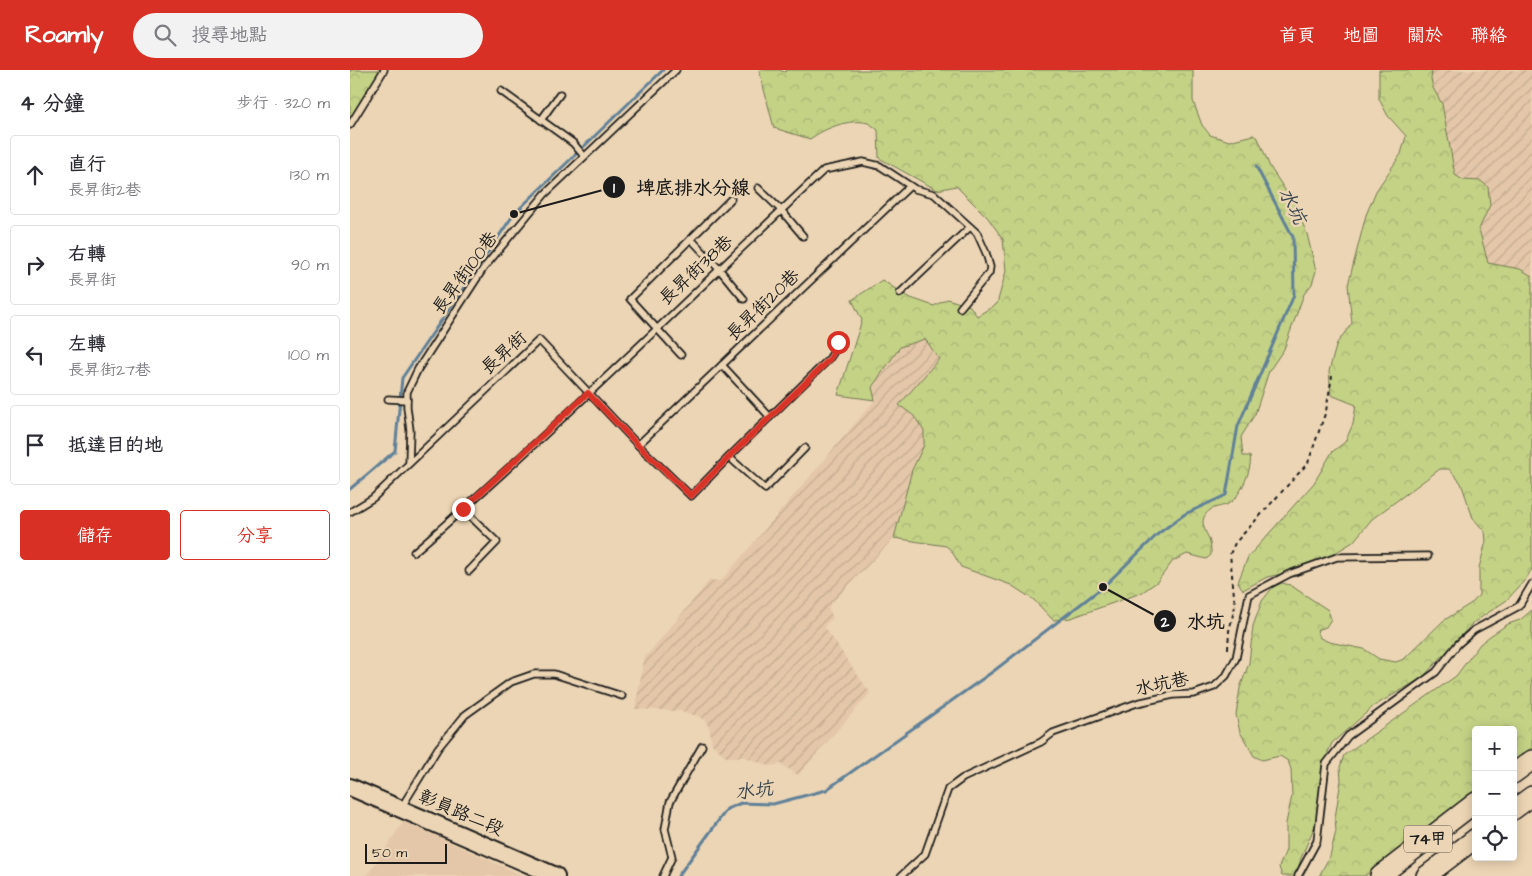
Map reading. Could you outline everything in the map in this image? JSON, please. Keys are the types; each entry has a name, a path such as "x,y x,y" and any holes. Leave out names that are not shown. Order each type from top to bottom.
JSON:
{"main road":[{"path":"1517,771 1532,760"},
{"path":"1517,785 1532,774"},
{"name":"彰員路二段","path":"350,787 556,876"},
{"path":"1517,807 1532,796"},
{"name":"74甲","path":"1380,876 1472,805"},
{"path":"1517,820 1532,810"},
{"name":"74甲","path":"1397,876 1475,816"},
{"name":"74甲","path":"1426,876 1472,841"},
{"name":"74甲","path":"1442,876 1472,853"}],"lane":[{"path":"350,125 384,70"},
{"name":"長昇街100巷","path":"409,463 410,430 407,392 418,369 483,269 545,194 676,70"},
{"path":"501,91 573,143 584,156"},
{"path":"541,120 560,94"},
{"name":"長昇街38巷","path":"414,552 588,393 824,170 863,162 880,166 910,186"},
{"path":"910,186 934,194 977,233 986,253 990,267 989,273 960,308"},
{"name":"長昇街20巷","path":"638,445 910,186"},
{"path":"758,188 781,210 803,236"},
{"path":"680,355 630,299 731,200"},
{"path":"900,293 970,227"},
{"path":"691,239 744,299"},
{"name":"長昇街","path":"350,512 373,498 540,340 638,445 691,496 729,457"},
{"path":"805,448 765,489 729,457 829,360 838,342"},
{"path":"722,365 770,417"},
{"path":"388,399 407,400"},
{"path":"463,509 497,542 469,572"},
{"name":"水坑巷","path":"901,876 925,854 948,789 963,778 1041,742 1053,733 1137,704 1173,695 1194,694 1214,687 1226,676 1236,658 1249,595 1289,574 1337,558 1428,556"},
{"path":"1298,876 1317,841 1326,764 1348,736 1436,672 1458,644 1474,630 1520,606 1532,584"},
{"path":"400,809 438,748 465,715 511,682 534,674 554,674 622,696"},
{"path":"663,876 672,857 665,829 670,802 702,746"}],"path":[{"path":"1236,658 1228,649 1229,631 1235,606 1230,554 1235,543 1308,463 1326,411 1332,376"}],"shaded area":[{"path":"1432,70 1532,70 1532,276 1520,269 1488,264 1479,229 1490,205 1481,181 1463,180 1455,175 1442,104 1433,88 1431,80"},
{"path":"925,339 939,359 899,405 914,416 924,431 924,445 912,470 894,538 828,607 833,618 824,626 870,693 798,775 781,764 769,766 745,757 726,757 712,744 709,727 704,720 697,716 680,711 635,709 644,659 710,580 721,581 875,400 872,388 900,347"},
{"path":"404,821 523,876 367,876"}],"green space":[{"path":"350,70 386,70 350,122"},
{"path":"759,70 779,70 785,72 787,70 1193,70 1193,101 1202,125 1210,135 1229,141 1253,135 1258,138 1270,167 1295,205 1307,234 1316,271 1312,284 1304,294 1284,349 1269,371 1255,414 1241,437 1243,456 1250,456 1250,467 1245,481 1239,493 1231,502 1213,508 1204,517 1203,524 1209,540 1211,555 1206,559 1187,554 1173,561 1157,582 1141,593 1071,618 1053,620 1034,600 1011,585 961,567 951,550 946,546 894,538 912,470 924,445 924,431 914,416 899,405 939,359 925,339 900,347 872,387 875,400 838,395 862,320 852,300 882,280 908,297 934,306 947,299 970,306 977,316 997,304 1006,271 1003,239 988,218 956,186 937,190 879,158 878,130 869,124 853,122 838,125 810,139 774,128"},
{"path":"1379,70 1432,70 1431,79 1433,88 1442,104 1455,175 1463,180 1481,181 1488,187 1490,205 1479,229 1488,263 1520,269 1532,276 1532,569 1507,600 1473,623 1422,678 1374,706 1332,743 1328,752 1316,823 1301,858 1296,876 1282,876 1279,867 1286,850 1286,823 1292,796 1291,769 1288,761 1280,756 1262,760 1254,756 1240,732 1236,715 1240,688 1249,663 1253,626 1262,601 1273,587 1282,583 1290,585 1328,610 1331,619 1326,627 1317,630 1320,638 1329,642 1364,649 1379,659 1396,662 1404,659 1443,621 1473,602 1479,595 1479,568 1486,541 1485,532 1473,518 1461,483 1449,469 1440,469 1372,519 1353,542 1322,561 1305,569 1267,577 1243,590 1238,582 1248,557 1314,483 1332,452 1345,442 1353,424 1356,405 1331,395 1329,371 1337,343 1352,323 1348,285 1366,215 1376,191 1401,154 1406,136 1388,116 1379,99"},
{"path":"1532,610 1532,754 1517,764 1517,726 1472,726 1472,798 1365,876 1319,876 1330,856 1336,831 1335,818 1341,780 1340,767 1344,755 1456,676 1480,644 1490,636 1508,624 1520,620"}],"waterway":[{"path":"350,489 395,451 402,378 514,214 663,70"},
{"name":"水坑","path":"678,876 727,809 741,803 773,804 826,790 995,670 1103,587 1159,533 1185,514 1226,495 1238,426 1294,295 1293,237 1256,166"}],"place":[{"name":"埤底排水分線","path":"514,214"},
{"name":"水坑","path":"1103,587"}],"route":[{"path":"463,509 588,393 691,496 829,360 838,342"}]}
